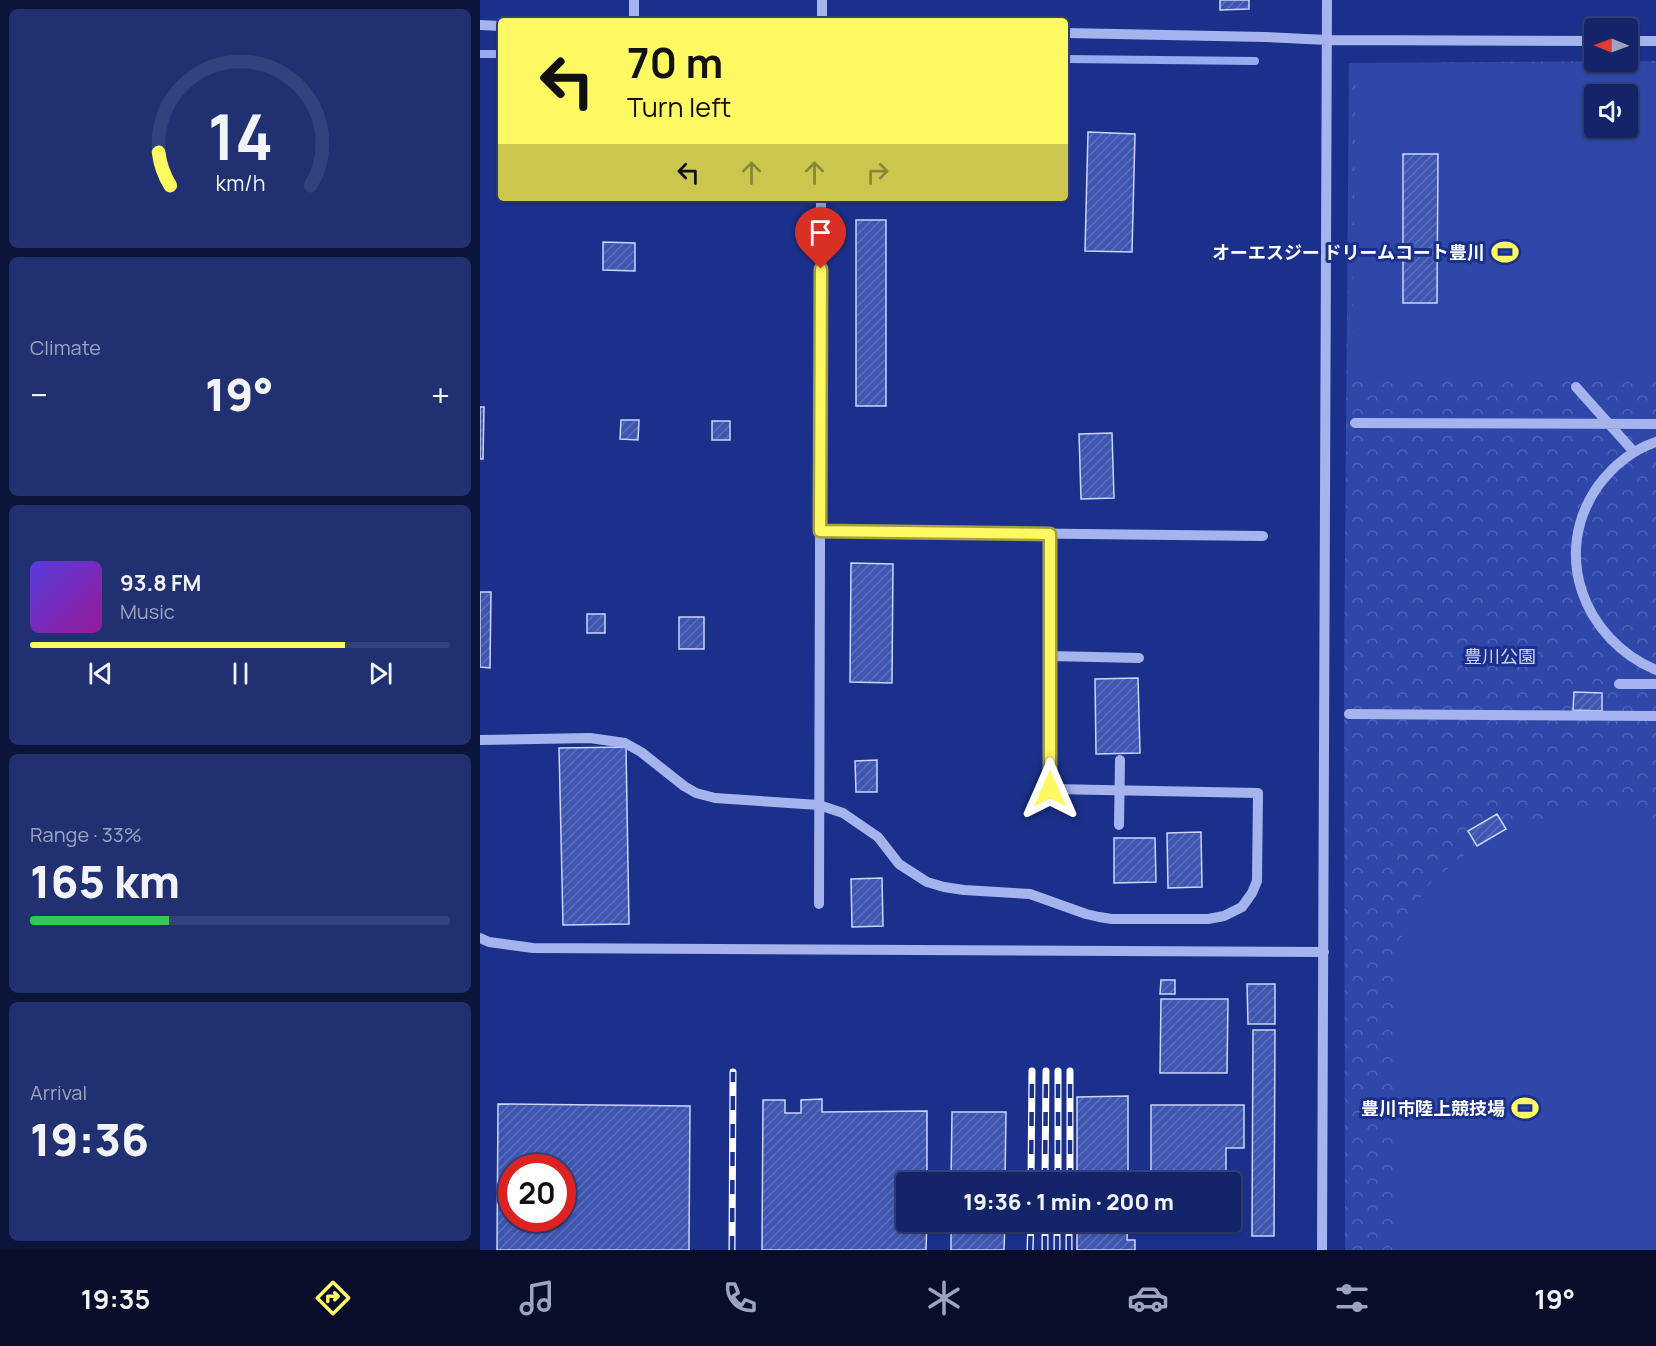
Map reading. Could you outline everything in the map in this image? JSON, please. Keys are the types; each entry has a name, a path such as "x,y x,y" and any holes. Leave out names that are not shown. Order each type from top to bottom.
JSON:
{"street":[{"path":"634,0 634,18"},
{"path":"822,0 822,18"},
{"path":"1322,1250 1327,0"},
{"path":"480,25 498,26"},
{"path":"1068,33 1327,40 1584,41"},
{"path":"1638,41 1656,41"},
{"path":"819,904 821,201"},
{"path":"1576,387 1634,452"},
{"path":"1355,423 1656,424"},
{"path":"1656,442 1634,452 1607,475 1589,501 1581,521 1577,542 1578,574 1587,606 1604,633 1619,648 1656,669"},
{"path":"820,531 1263,536"},
{"path":"480,740 590,738 612,741 625,744 640,752 696,793 715,798 819,805 843,813 858,822 878,837 904,868 927,882 944,887 1030,894 1086,914 1112,919 1208,919 1224,916 1242,907 1257,881 1258,793 1050,789 1050,534"},
{"path":"1050,656 1139,658"},
{"path":"1619,684 1656,684"},
{"path":"1349,714 1656,716"},
{"path":"1119,825 1120,760"},
{"path":"480,938 489,942 533,948 1324,952"}],"green space":[{"name":"豊川公園","path":"1584,61 1584,72 1638,72 1638,61 1656,61 1656,1250 1345,1250 1344,676 1349,63"},
{"name":"オーエスジー ドリームコート豊川","path":"1356,69 1584,70 1584,72 1656,70 1656,377 1352,376"},
{"name":"豊川市陸上競技場","path":"1589,811 1617,812 1656,819 1656,1250 1394,1250 1394,966 1406,919 1430,883 1466,854 1507,831 1563,814"}],"building":[{"path":"1220,0 1249,0 1249,9 1220,10"},
{"path":"1088,132 1135,134 1132,252 1085,251"},
{"path":"1403,154 1438,154 1437,303 1403,303"},
{"path":"856,220 886,220 886,406 856,406"},
{"path":"603,242 635,243 635,271 603,270"},
{"path":"480,407 484,407 483,459 480,459"},
{"path":"621,420 639,420 638,440 620,439"},
{"path":"712,421 730,421 730,440 712,440"},
{"path":"1112,433 1114,498 1081,499 1079,434"},
{"path":"851,563 893,564 892,683 850,682"},
{"path":"480,592 491,592 490,668 480,667"},
{"path":"587,614 605,614 605,633 587,633"},
{"path":"679,617 704,617 704,649 679,649"},
{"path":"1138,678 1140,753 1096,754 1095,679"},
{"path":"1574,692 1602,693 1602,711 1573,710"},
{"path":"626,747 629,924 563,925 559,748"},
{"path":"877,760 877,792 856,792 855,761"},
{"path":"1497,814 1506,829 1477,846 1468,831"},
{"path":"1201,832 1202,887 1168,888 1167,833"},
{"path":"1114,838 1155,838 1156,882 1114,883"},
{"path":"882,878 883,926 852,927 851,879"},
{"path":"1161,980 1175,980 1175,994 1160,994"},
{"path":"1247,984 1275,984 1275,1024 1248,1024"},
{"path":"1161,999 1228,999 1227,1073 1160,1073"},
{"path":"1253,1030 1275,1030 1274,1236 1252,1236"},
{"path":"1128,1096 1128,1172 1077,1172 1077,1097"},
{"path":"822,1099 822,1112 927,1111 927,1172 896,1172 896,1232 927,1232 926,1250 762,1250 763,1100 785,1100 785,1113 801,1113 801,1100"},
{"path":"498,1104 690,1106 689,1250 497,1250"},
{"path":"1151,1105 1244,1105 1244,1148 1226,1148 1226,1172 1151,1172"},
{"path":"952,1112 1006,1112 1005,1172 951,1172"},
{"path":"951,1232 1005,1232 1004,1250 951,1250"},
{"path":"1077,1232 1127,1232 1127,1240 1135,1240 1135,1250 1077,1250"}],"waterway":[{"path":"480,54 498,54"},
{"path":"1068,59 1255,61"}],"railway":[{"path":"1031,1172 1032,1071"},
{"path":"1045,1172 1046,1071"},
{"path":"1058,1071 1058,1172"},
{"path":"1070,1071 1070,1172"},
{"path":"732,1250 733,1072"},
{"path":"1030,1250 1031,1232"},
{"path":"1045,1232 1045,1250"},
{"path":"1057,1232 1057,1250"},
{"path":"1069,1232 1069,1250"}],"place":[{"name":"オーエスジー ドリームコート豊川","path":"1505,252"},
{"name":"豊川市陸上競技場","path":"1525,1108"}],"route":[{"path":"821,269 820,531 1050,534 1050,789"}]}
